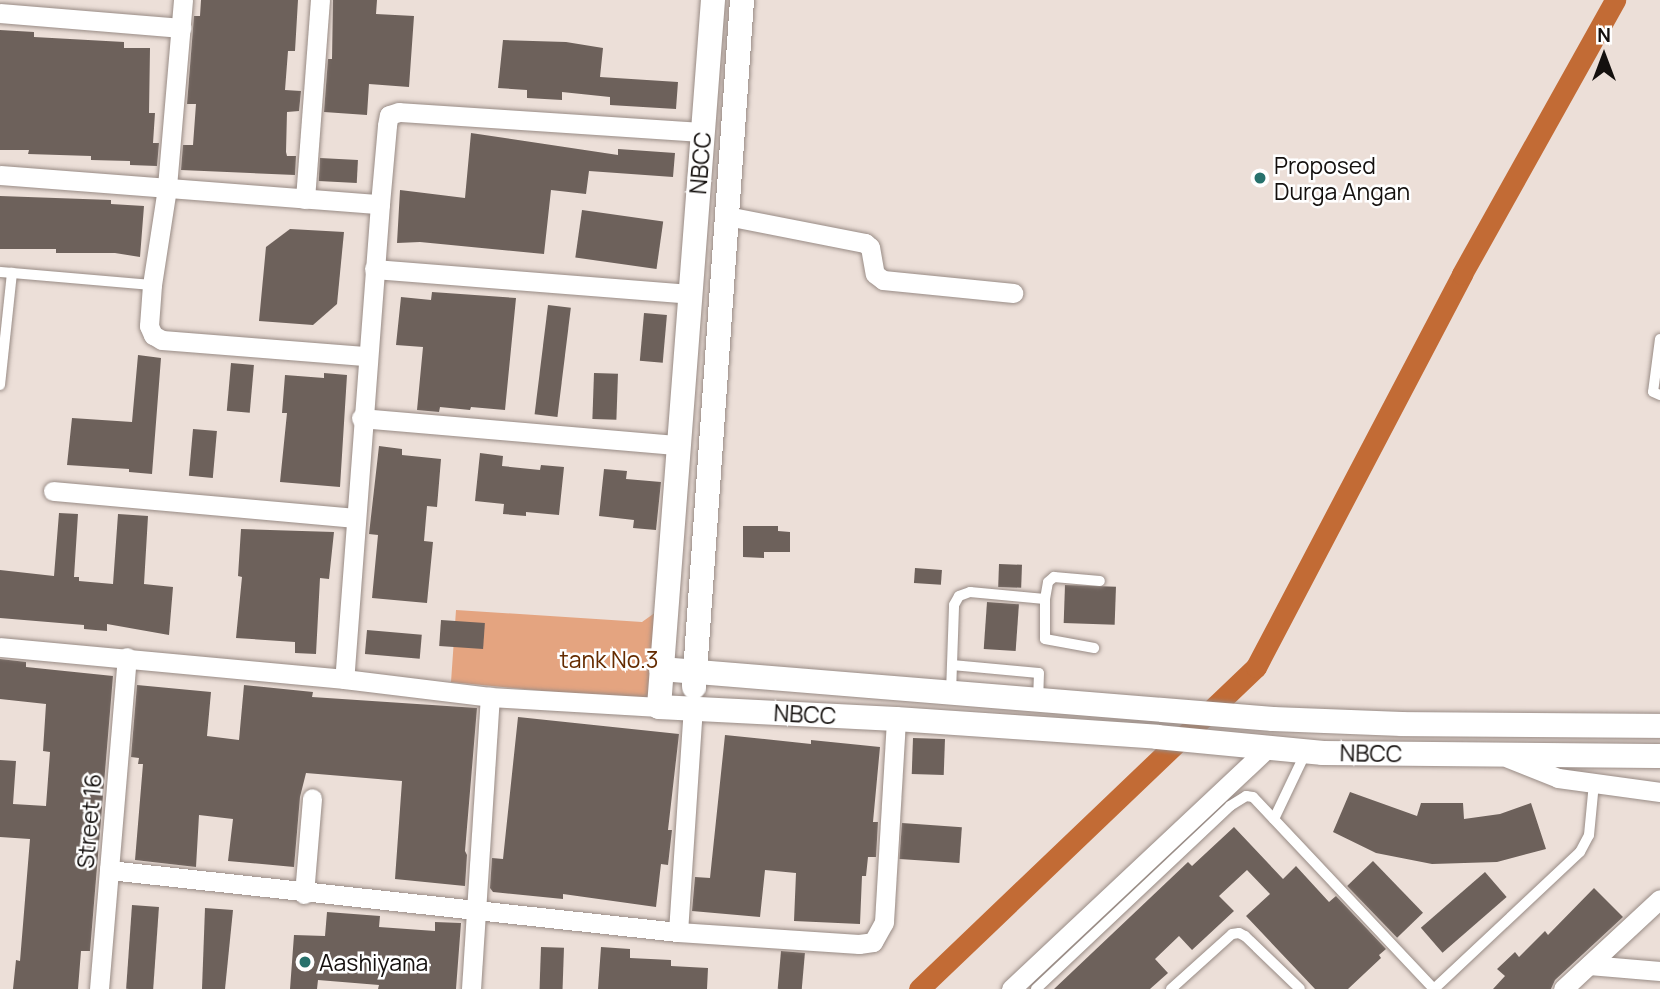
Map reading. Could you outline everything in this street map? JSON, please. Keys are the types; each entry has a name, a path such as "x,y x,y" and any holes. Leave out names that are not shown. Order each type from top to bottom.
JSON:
{"street":[{"path":"183,0 167,188 152,285 149,326 153,335 162,340 367,356"},
{"path":"305,198 320,0"},
{"name":"NBCC","path":"713,0 659,707 896,719 1157,737 1307,752 1660,756"},
{"path":"678,932 742,0"},
{"path":"0,13 181,28"},
{"path":"344,679 361,418 390,115 399,112 703,132"},
{"path":"0,175 380,204"},
{"path":"727,216 865,243 870,247 875,274 883,280 1013,293"},
{"path":"374,269 690,294"},
{"path":"361,418 678,445"},
{"path":"53,491 355,518"},
{"path":"0,647 344,679 490,697 659,707"},
{"name":"Street 16","path":"99,989 127,657"},
{"path":"661,669 1273,719 1402,724 1660,726"},
{"path":"471,989 490,697"},
{"path":"1207,742 1216,715"},
{"path":"109,870 303,894 678,932 859,944 873,942 884,922 896,719"},
{"path":"1011,989 1262,747"},
{"path":"1500,755 1558,778 1660,792"},
{"path":"303,894 312,798"},
{"path":"1563,989 1660,899"},
{"path":"1588,965 1660,971"}],"lane":[{"path":"0,272 152,285"},
{"path":"0,385 2,330 12,273"},
{"path":"1660,340 1653,391 1660,395"},
{"path":"1094,648 1051,643 1045,639 1045,599 1048,582 1054,577 1100,582"},
{"path":"951,693 954,605 960,596 970,592 1045,599"},
{"path":"951,664 1040,673 1038,700"},
{"path":"1274,819 1307,752"},
{"path":"1036,989 1230,806 1246,796 1253,797 1434,989 1580,852 1593,814 1594,783"},
{"path":"1171,989 1232,934 1239,933 1300,989"}],"green space":[{"name":"tank No.3","path":"456,610 642,622 656,612 658,702 451,682"}],"building":[{"path":"201,0 298,0 295,51 288,51 285,90 301,91 299,111 287,112 286,152 287,156 296,156 295,175 181,170 183,145 193,145 196,104 187,104 194,16 200,16"},
{"path":"333,0 377,0 376,14 414,16 409,87 369,84 367,115 324,112 328,59 332,59"},
{"path":"0,30 34,32 34,37 124,42 124,48 150,48 149,113 155,113 153,143 159,143 157,166 130,165 130,161 91,160 91,156 28,154 29,150 0,150"},
{"path":"503,40 566,42 603,48 600,77 678,82 676,109 610,105 610,97 562,92 562,100 527,98 527,90 498,88"},
{"path":"471,133 618,155 618,149 675,153 673,177 589,171 586,194 551,190 544,254 420,242 397,243 400,190 465,198"},
{"path":"320,158 358,160 357,183 319,181"},
{"path":"0,196 111,200 111,204 144,206 140,257 115,253 56,253 56,249 0,249"},
{"path":"582,210 663,221 657,269 575,258"},
{"path":"290,229 344,232 337,304 313,325 259,321 266,247"},
{"path":"432,292 516,298 505,410 440,407 439,412 417,410 423,347 396,345 401,297 431,300"},
{"path":"548,305 571,308 557,417 535,414"},
{"path":"644,313 667,315 663,363 640,361"},
{"path":"138,355 161,358 152,474 129,472 129,469 67,465 72,418 132,422"},
{"path":"231,363 254,365 250,413 227,411"},
{"path":"324,373 347,375 340,487 280,482 287,413 282,413 285,375 324,378"},
{"path":"594,373 618,374 616,420 592,419"},
{"path":"193,429 217,431 213,478 189,476"},
{"path":"379,446 402,449 402,455 441,459 437,507 427,506 424,541 433,542 427,603 372,598 378,535 369,534"},
{"path":"480,453 503,456 502,466 540,470 541,465 564,467 559,515 526,512 526,516 503,514 504,504 475,501"},
{"path":"604,469 627,471 626,479 661,482 656,530 633,528 634,520 599,516"},
{"path":"59,513 78,514 74,577 79,577 79,581 113,584 118,514 148,516 144,584 173,587 169,635 107,624 107,631 84,629 84,625 0,618 0,570 54,576"},
{"path":"743,526 778,526 778,531 790,532 790,552 764,552 764,558 743,557"},
{"path":"241,529 334,532 329,579 320,578 316,654 295,653 295,642 236,638 242,577 238,576"},
{"path":"999,564 1022,565 1021,588 998,587"},
{"path":"915,568 942,570 941,585 914,583"},
{"path":"1065,585 1116,587 1115,625 1064,623"},
{"path":"987,602 1019,604 1016,651 984,649"},
{"path":"441,620 485,623 483,649 439,646"},
{"path":"367,630 422,635 420,659 365,654"},
{"path":"0,659 26,662 26,667 113,676 90,951 81,951 78,989 13,989 16,960 20,961 30,839 0,837 0,760 16,761 13,804 46,806 50,752 43,751 46,704 0,699"},
{"path":"137,685 211,692 207,736 239,740 244,685 313,692 312,697 477,708 465,851 465,886 395,879 402,781 306,773 300,797 294,867 228,861 233,819 199,815 196,867 135,860 143,764 138,764 139,758 131,757"},
{"path":"518,717 679,734 668,830 672,830 668,865 661,864 656,907 563,894 563,899 493,892 490,888 492,858 503,859"},
{"path":"725,735 811,744 811,740 880,747 873,822 878,822 876,857 868,857 866,876 862,876 860,924 794,921 796,873 765,870 760,917 692,911 695,877 710,878"},
{"path":"913,738 945,739 944,775 912,774"},
{"path":"1350,792 1417,816 1421,803 1463,803 1464,819 1500,814 1531,803 1546,849 1497,862 1432,864 1376,853 1333,832"},
{"path":"902,823 962,827 959,863 899,859"},
{"path":"1234,827 1283,879 1296,866 1329,902 1336,896 1386,949 1379,955 1381,958 1348,989 1315,989 1246,916 1270,894 1247,870 1219,896 1234,911 1192,950 1179,936 1155,959 1168,973 1150,989 1054,989 1188,862 1192,866"},
{"path":"1373,861 1423,913 1397,938 1347,886"},
{"path":"1485,872 1507,897 1442,953 1421,928"},
{"path":"1594,888 1623,917 1555,980 1551,989 1493,989 1505,976 1497,969 1515,952 1519,957 1545,931 1548,935"},
{"path":"132,905 159,907 153,989 126,989"},
{"path":"205,908 233,910 225,989 202,989"},
{"path":"327,912 380,916 379,927 435,931 435,922 461,923 456,989 378,989 379,985 318,980 317,989 290,989 294,935 325,936"},
{"path":"541,947 564,948 563,989 540,989"},
{"path":"601,947 630,949 630,958 671,960 671,966 708,968 707,989 598,989"},
{"path":"781,951 805,953 802,989 778,989"}],"waterway":[{"path":"919,989 1256,667 1462,274 1615,0"}],"place":[{"name":"Proposed Durga Angan","path":"1260,178"},
{"name":"Aashiyana","path":"305,962"}]}
